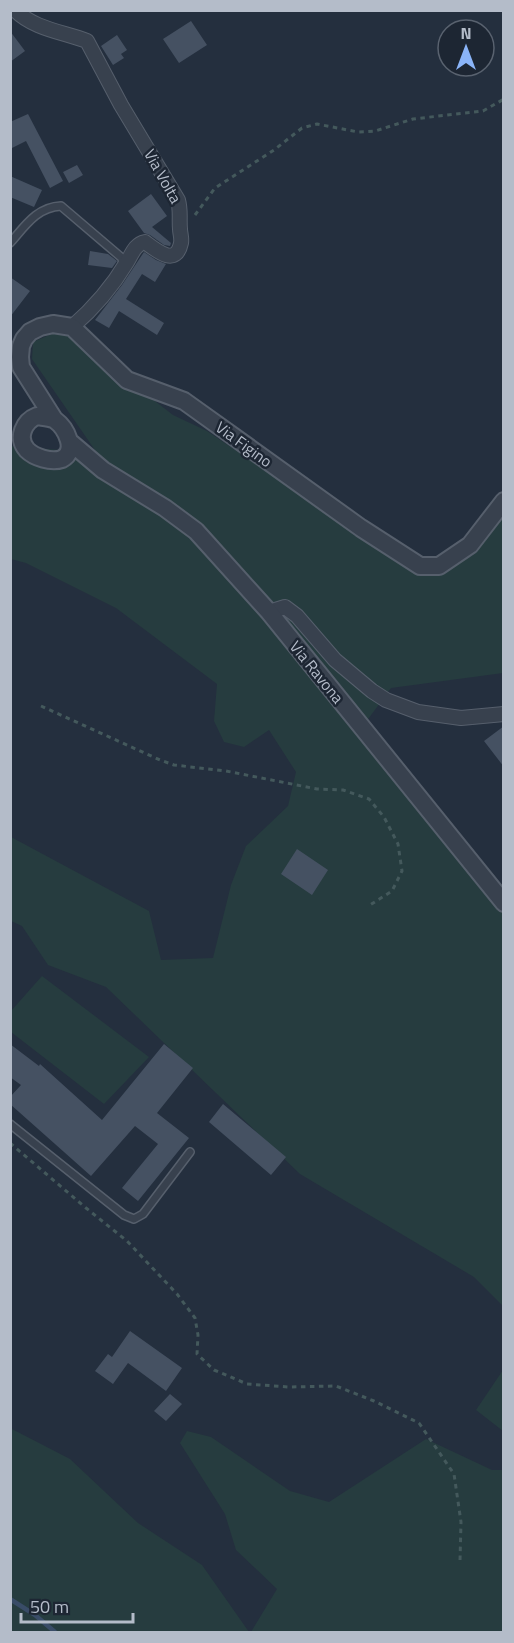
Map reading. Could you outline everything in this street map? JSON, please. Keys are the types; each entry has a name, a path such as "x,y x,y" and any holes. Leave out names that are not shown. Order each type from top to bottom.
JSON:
{"street":[{"name":"Via Volta","path":"15,10 24,19 39,26 87,41 121,105 178,200 181,211 179,228 182,241"},
{"path":"38,396 22,422 23,438 18,445 45,459 63,458 69,450 70,442 21,367 21,346 24,339 30,332 40,327 53,324 72,327 95,306 140,243 145,242 166,256 172,256 177,252 182,241"},
{"name":"Via Figino","path":"72,327 127,380 184,401 361,528 420,566 439,566 470,545 504,501"},
{"path":"22,422 37,416 54,419"},
{"name":"Via Ravona","path":"70,442 103,470 165,508 196,531 269,612 504,903"},
{"name":"Via Ravona","path":"63,458 103,470"},
{"path":"269,612 285,607 297,616 335,660 386,700 418,712 461,718 504,714"}],"lane":[{"path":"10,243 35,215 51,206 61,206 122,258 122,271"},
{"path":"10,1124 124,1215 134,1219 143,1214 190,1152"}],"path":[{"path":"182,241 197,210 215,188 274,150 302,128 317,124 358,132 375,131 413,119 483,111 504,99"},
{"path":"41,706 174,765 225,771 317,789 344,790 369,799 384,817 398,844 402,871 392,891 370,905"},
{"path":"10,1143 127,1240 177,1294 195,1318 198,1335 197,1354 214,1370 247,1384 289,1387 336,1386 374,1401 419,1424 454,1474 462,1522 460,1561"}],"green space":[{"path":"54,333 71,336 173,415 207,431 423,576 473,555 503,517 503,673 391,688 366,722 503,889 503,1306 474,1277 300,1174 106,987 48,965 22,926 11,921 11,837 149,911 161,960 213,958 231,885 246,846 288,806 296,772 269,730 244,747 224,742 214,721 217,684 116,608 26,563 11,559 11,446 97,453 32,359 33,342"},
{"path":"42,976 149,1057 104,1104 11,1032 11,1011"},
{"path":"503,1370 503,1431 476,1410"},
{"path":"10,1428 70,1459 138,1523 202,1565 249,1632 11,1632"},
{"path":"187,1431 211,1437 290,1491 329,1502 426,1439 492,1470 503,1470 503,1632 251,1632 277,1589 236,1550 225,1514 180,1443"}],"building":[{"path":"191,21 207,45 179,63 163,39"},
{"path":"10,31 25,51 10,62"},
{"path":"117,35 127,50 121,54 124,58 113,65 101,46"},
{"path":"28,114 63,181 50,188 26,141 10,149 10,122"},
{"path":"77,165 83,175 69,183 63,172"},
{"path":"10,176 42,190 34,207 10,197"},
{"path":"151,194 167,216 152,227 171,243 170,246 144,233 128,211"},
{"path":"90,251 108,254 117,261 112,268 88,265"},
{"path":"144,252 166,264 155,282 142,274 126,299 164,323 157,335 119,311 109,328 95,320"},
{"path":"10,277 30,291 10,317"},
{"path":"504,726 504,767 484,741"},
{"path":"297,849 328,870 312,895 281,874"},
{"path":"10,1044 39,1066 40,1064 102,1120 164,1044 193,1068 157,1113 189,1138 138,1201 122,1188 158,1144 135,1126 91,1176 10,1104 10,1097 21,1085 10,1077"},
{"path":"223,1104 286,1157 271,1175 209,1122"},
{"path":"130,1331 182,1368 166,1391 128,1363 113,1384 95,1371 108,1354 112,1357"},
{"path":"170,1394 182,1404 166,1421 154,1411"}],"waterway":[{"path":"10,1599 35,1615 55,1632"}]}
